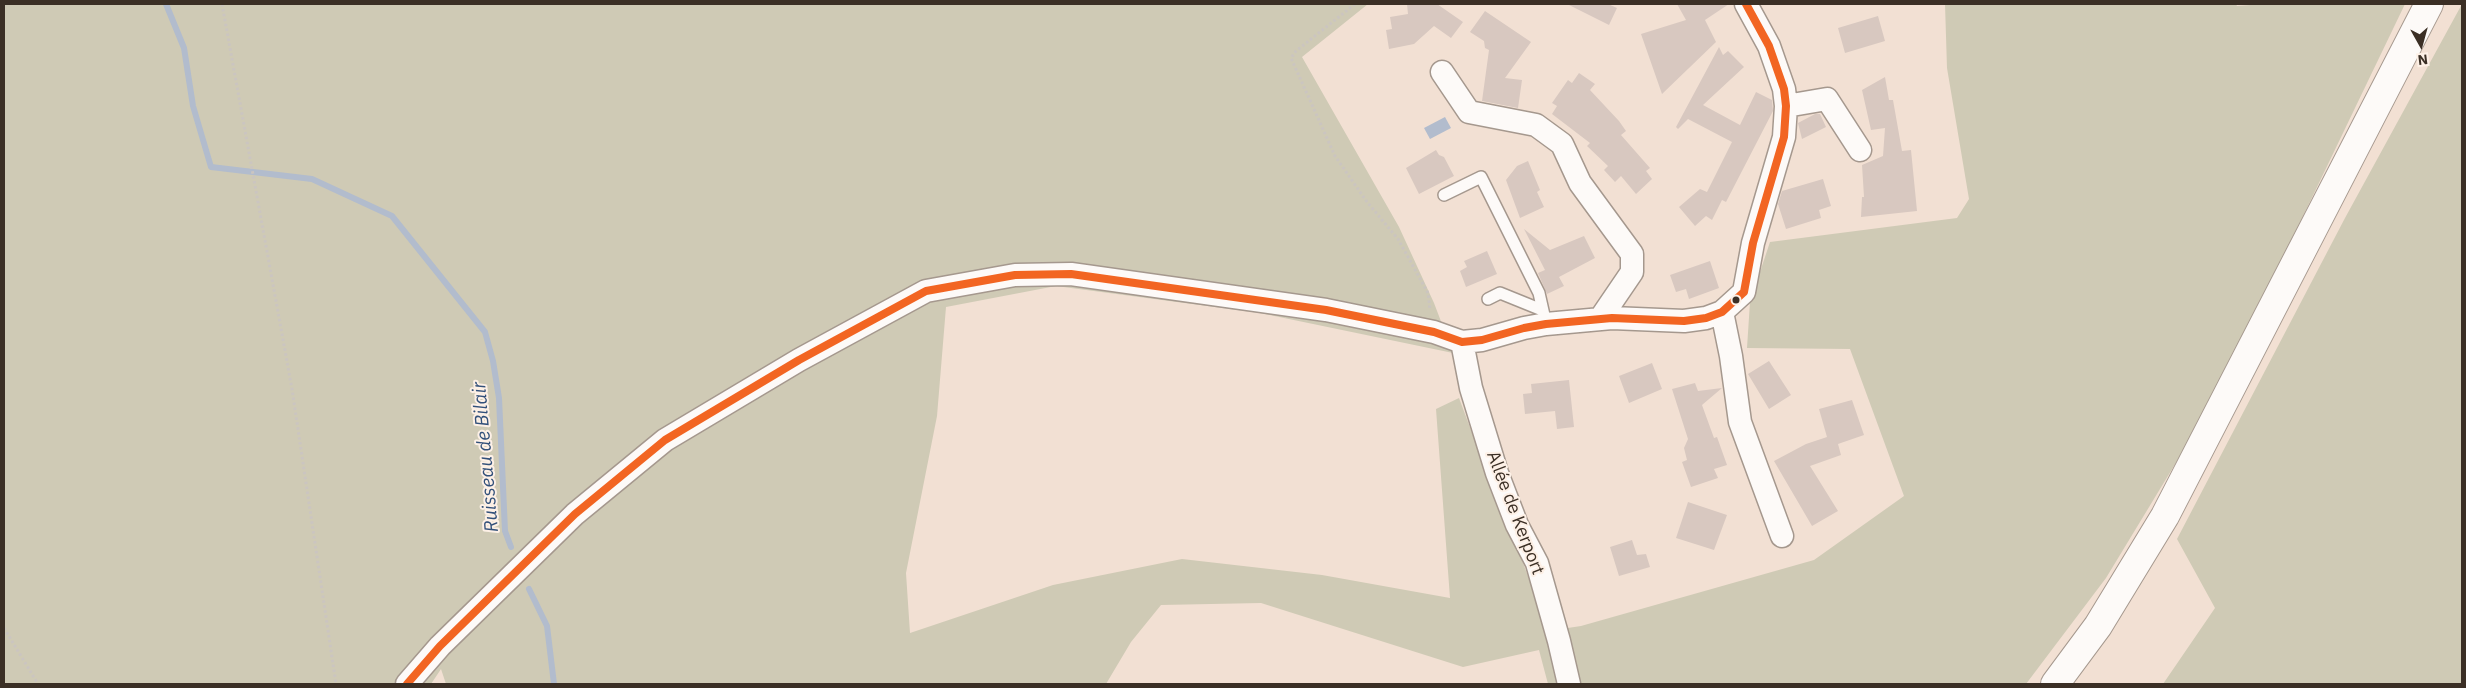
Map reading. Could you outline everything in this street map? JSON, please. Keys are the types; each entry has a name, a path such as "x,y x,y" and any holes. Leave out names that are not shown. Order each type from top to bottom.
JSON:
{"main road":[{"path":"2055,684 2098,626 2165,516 2429,4"}],"street":[{"path":"407,684 440,646 575,514 665,440 799,360 926,291 1015,275 1071,274 1326,310 1434,332 1462,342 1482,340 1524,328 1544,317 1684,321 1706,318 1722,312 1744,292 1753,243 1784,137 1786,106 1784,89 1769,46 1746,4"},
{"path":"1442,72 1469,112 1536,125 1562,144 1580,183 1632,254 1632,272 1600,319"},
{"path":"1786,106 1827,99 1860,150"},
{"path":"1722,312 1731,356 1740,422 1782,536"},
{"name":"Allée de Kerport","path":"1462,342 1471,388 1496,473 1517,525 1536,563 1559,641 1569,684"}],"lane":[{"path":"1444,195 1481,177 1539,293 1544,317"},
{"path":"1488,299 1500,293 1544,317"}],"path":[{"path":"222,4 292,389 336,684"},
{"path":"1355,4 1296,51 1292,58 1334,156 1398,239 1428,293 1434,332"},
{"path":"4,628 38,684"}],"shaded area":[{"path":"4,4 1368,4 1302,57 1399,227 1434,303 1453,353 1260,313 1056,286 946,307 937,416 906,573 910,633 1053,585 1182,559 1322,575 1450,598 1436,409 1459,398 1548,631 1581,626 1814,560 1904,496 1850,349 1747,348 1750,302 1770,242 1957,218 1969,199 1947,68 1945,4 2236,4 2237,6 2263,4 2405,4 2217,395 2106,578 2026,684 1548,684 1539,650 1463,667 1261,603 1161,605 1131,642 1106,684 446,684 441,669 431,684 4,684"},
{"path":"2462,4 2462,684 2163,684 2215,608 2177,539 2345,218"}],"water":[{"path":"1445,117 1451,128 1430,139 1424,128"}],"building":[{"path":"1407,4 1437,4 1463,22 1451,38 1434,26 1414,44 1389,49 1386,30 1392,29 1390,17 1408,14"},
{"path":"1567,4 1608,4 1617,8 1609,25"},
{"path":"1677,4 1729,4 1705,20 1716,42 1662,94 1641,34 1686,20"},
{"path":"1485,11 1531,42 1505,78 1522,80 1518,108 1482,101 1489,50 1485,48 1484,41 1470,32"},
{"path":"1878,16 1885,41 1845,53 1838,28"},
{"path":"1719,47 1723,55 1728,51 1744,67 1703,105 1740,125 1756,92 1772,100 1773,111 1726,202 1722,200 1712,220 1706,216 1695,226 1679,207 1700,189 1707,192 1732,142 1688,119 1678,129 1676,127"},
{"path":"1579,73 1595,84 1590,90 1619,121 1626,131 1621,135 1650,168 1646,171 1652,179 1636,194 1621,176 1615,182 1604,170 1608,166 1587,146 1590,143 1552,114 1557,106 1552,103 1568,80 1572,83"},
{"path":"1885,77 1889,100 1893,100 1902,151 1911,150 1917,211 1861,217 1862,197 1864,197 1862,165 1883,156 1885,128 1871,130 1862,90"},
{"path":"1815,114 1820,114 1826,127 1802,139 1798,123"},
{"path":"1436,150 1439,155 1444,157 1454,176 1419,194 1406,168"},
{"path":"1528,161 1540,190 1537,192 1544,207 1520,218 1506,180 1517,166"},
{"path":"1823,179 1831,206 1819,210 1821,218 1786,229 1778,204 1782,191"},
{"path":"1524,229 1550,250 1584,236 1595,258 1559,277 1564,286 1547,294 1538,273 1545,270"},
{"path":"1487,251 1497,274 1466,287 1460,271 1467,267 1464,261"},
{"path":"1710,261 1719,288 1689,299 1686,289 1676,292 1670,275"},
{"path":"1769,361 1791,395 1769,409 1748,374"},
{"path":"1652,363 1662,389 1629,403 1619,376"},
{"path":"1569,380 1574,427 1557,429 1555,411 1525,414 1523,394 1532,393 1531,384"},
{"path":"1695,383 1698,391 1722,388 1702,405 1714,438 1717,437 1727,465 1714,469 1718,478 1691,487 1682,462 1687,460 1684,448 1688,439 1672,389"},
{"path":"1852,400 1864,435 1838,444 1841,455 1810,466 1838,511 1812,526 1774,461 1806,444 1827,437 1819,409"},
{"path":"1688,502 1727,515 1714,550 1676,538"},
{"path":"1632,540 1637,555 1646,554 1650,567 1619,576 1610,547"}],"waterway":[{"name":"Ruisseau de Bilair","path":"166,4 184,48 193,106 211,167 312,179 392,216 485,332 493,361 499,398 505,531 511,547"},
{"name":"Ruisseau de Bilair","path":"529,589 547,626 554,684"}],"transit line":[{"path":"407,684 440,646 575,514 665,440 799,360 926,291 1015,275 1071,274 1326,310 1434,332 1462,342 1482,340 1546,324 1612,318 1684,321 1706,318 1722,312 1744,292 1753,243 1784,137 1786,106 1784,89 1769,46 1746,4"}]}
